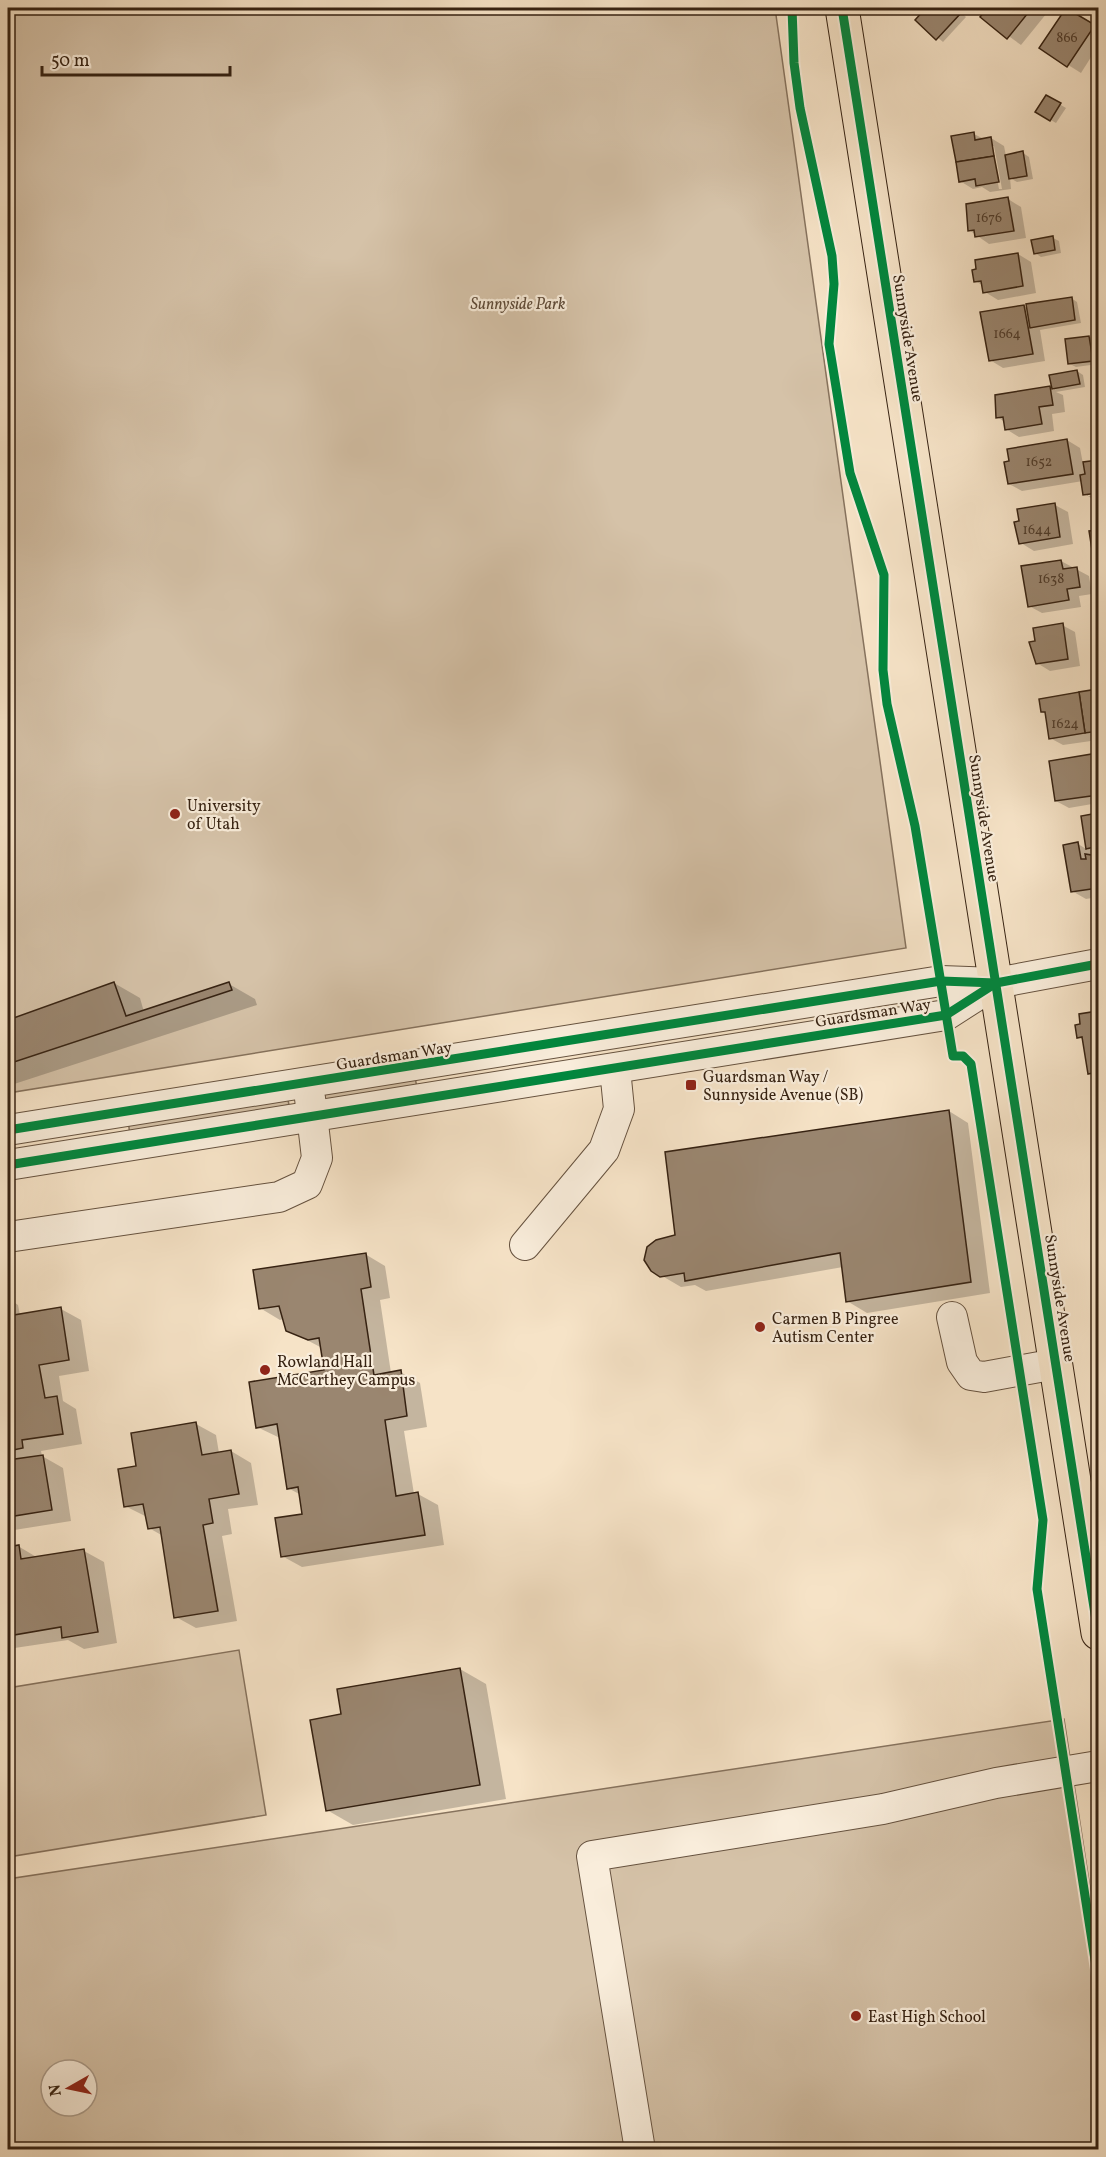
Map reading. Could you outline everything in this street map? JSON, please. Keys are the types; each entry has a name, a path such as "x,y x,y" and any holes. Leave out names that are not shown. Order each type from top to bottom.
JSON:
{"main road":[{"name":"Sunnyside Avenue","path":"842,8 1098,1633"}],"street":[{"path":"996,983 1098,963"},
{"name":"Guardsman Way","path":"8,1130 941,981 996,983"},
{"name":"Guardsman Way","path":"8,1165 946,1015 996,983"},
{"path":"525,1245 604,1150 619,1109 615,1069"},
{"path":"8,1237 279,1197 307,1184 317,1158 314,1117 307,1083"},
{"path":"952,1317 962,1362 971,1374 984,1377 1056,1364"},
{"path":"640,2150 592,1856 883,1809 996,1783 1098,1766"}],"green space":[{"name":"Sunnyside Park","path":"8,8 775,8 906,948 8,1093"},
{"path":"415,1077 417,1088 327,1106 322,1089"},
{"path":"288,1100 289,1105 130,1137 128,1118"},
{"path":"239,1650 266,1815 8,1857 8,1688"},
{"path":"1064,1719 1098,1940 1098,2149 8,2150 8,1879"}],"building":[{"path":"926,8 955,8 961,13 936,40 915,20"},
{"path":"987,8 1032,8 1007,39 980,17"},
{"path":"1066,8 1095,25 1067,67 1039,48"},
{"path":"1046,95 1061,103 1050,121 1035,112"},
{"path":"974,132 975,140 991,137 994,156 956,162 951,136"},
{"path":"1023,151 1027,176 1009,179 1005,155"},
{"path":"994,156 999,182 976,186 975,179 959,182 956,162"},
{"path":"1008,197 1014,231 975,237 974,230 968,231 966,204"},
{"path":"1053,236 1055,250 1034,254 1031,240"},
{"path":"1018,253 1023,286 983,293 981,281 974,282 972,270 976,269 975,260"},
{"path":"1072,297 1075,320 1030,328 1026,304"},
{"path":"1024,305 1033,354 989,361 980,312"},
{"path":"1089,336 1093,361 1068,364 1065,339"},
{"path":"1077,370 1080,384 1052,389 1049,375"},
{"path":"1050,386 1053,405 1039,407 1042,424 1005,430 1003,417 996,418 995,395"},
{"path":"1067,439 1073,474 1008,484 1004,462 1009,461 1007,449"},
{"path":"1098,460 1098,493 1083,495 1080,475 1085,474 1083,462"},
{"path":"1055,503 1060,537 1019,544 1014,522 1019,521 1017,509"},
{"path":"1098,530 1098,549 1092,550 1089,531"},
{"path":"1061,560 1063,569 1077,567 1080,587 1067,589 1069,600 1028,607 1021,566"},
{"path":"1063,623 1068,659 1036,664 1029,642 1035,641 1033,628"},
{"path":"1098,689 1098,731 1085,733 1079,692"},
{"path":"1079,692 1085,733 1049,739 1045,712 1041,712 1039,699"},
{"path":"1098,753 1098,795 1055,801 1049,761"},
{"path":"1098,813 1098,846 1086,849 1081,816"},
{"path":"1078,842 1081,859 1086,859 1085,854 1098,856 1098,888 1071,892 1063,845"},
{"path":"114,982 126,1016 229,982 232,990 8,1064 8,1020"},
{"path":"1098,1011 1098,1072 1088,1074 1082,1037 1077,1038 1075,1025 1080,1024 1079,1014"},
{"path":"949,1110 971,1282 846,1302 840,1253 685,1281 684,1273 660,1277 651,1271 644,1260 647,1247 656,1240 675,1235 665,1152"},
{"path":"366,1253 371,1287 361,1289 374,1375 401,1370 407,1416 385,1420 396,1496 418,1492 425,1535 281,1557 275,1518 302,1514 298,1487 287,1489 277,1424 256,1428 249,1382 324,1370 319,1338 308,1340 286,1331 279,1306 259,1309 253,1270"},
{"path":"61,1307 69,1360 39,1365 45,1398 57,1396 63,1434 22,1440 23,1448 8,1451 8,1316"},
{"path":"196,1422 202,1455 231,1450 239,1494 209,1499 213,1523 203,1525 218,1611 174,1618 160,1527 148,1529 143,1504 124,1507 118,1469 136,1466 131,1433"},
{"path":"43,1455 52,1510 8,1517 8,1460"},
{"path":"19,1545 21,1559 84,1549 98,1632 62,1638 61,1627 8,1636 8,1547"},
{"path":"460,1668 480,1785 326,1811 310,1720 341,1714 337,1689"}],"cycle path":[{"path":"792,8 794,63 800,108 832,256 834,284 829,344 850,473 884,575 883,670 887,704 915,826 953,1056 963,1056 971,1064 1043,1520 1037,1589 1098,1979"},
{"path":"842,8 1098,1633"},
{"path":"8,1130 941,981 996,983 1098,964"},
{"path":"8,1165 946,1015 996,983"}],"place":[{"name":"University of Utah","path":"175,814"},
{"name":"Guardsman Way / Sunnyside Avenue (SB)","path":"691,1085"},
{"name":"Carmen B Pingree Autism Center","path":"760,1327"},
{"name":"Rowland Hall McCarthey Campus","path":"265,1370"},
{"name":"East High School","path":"856,2016"}]}
